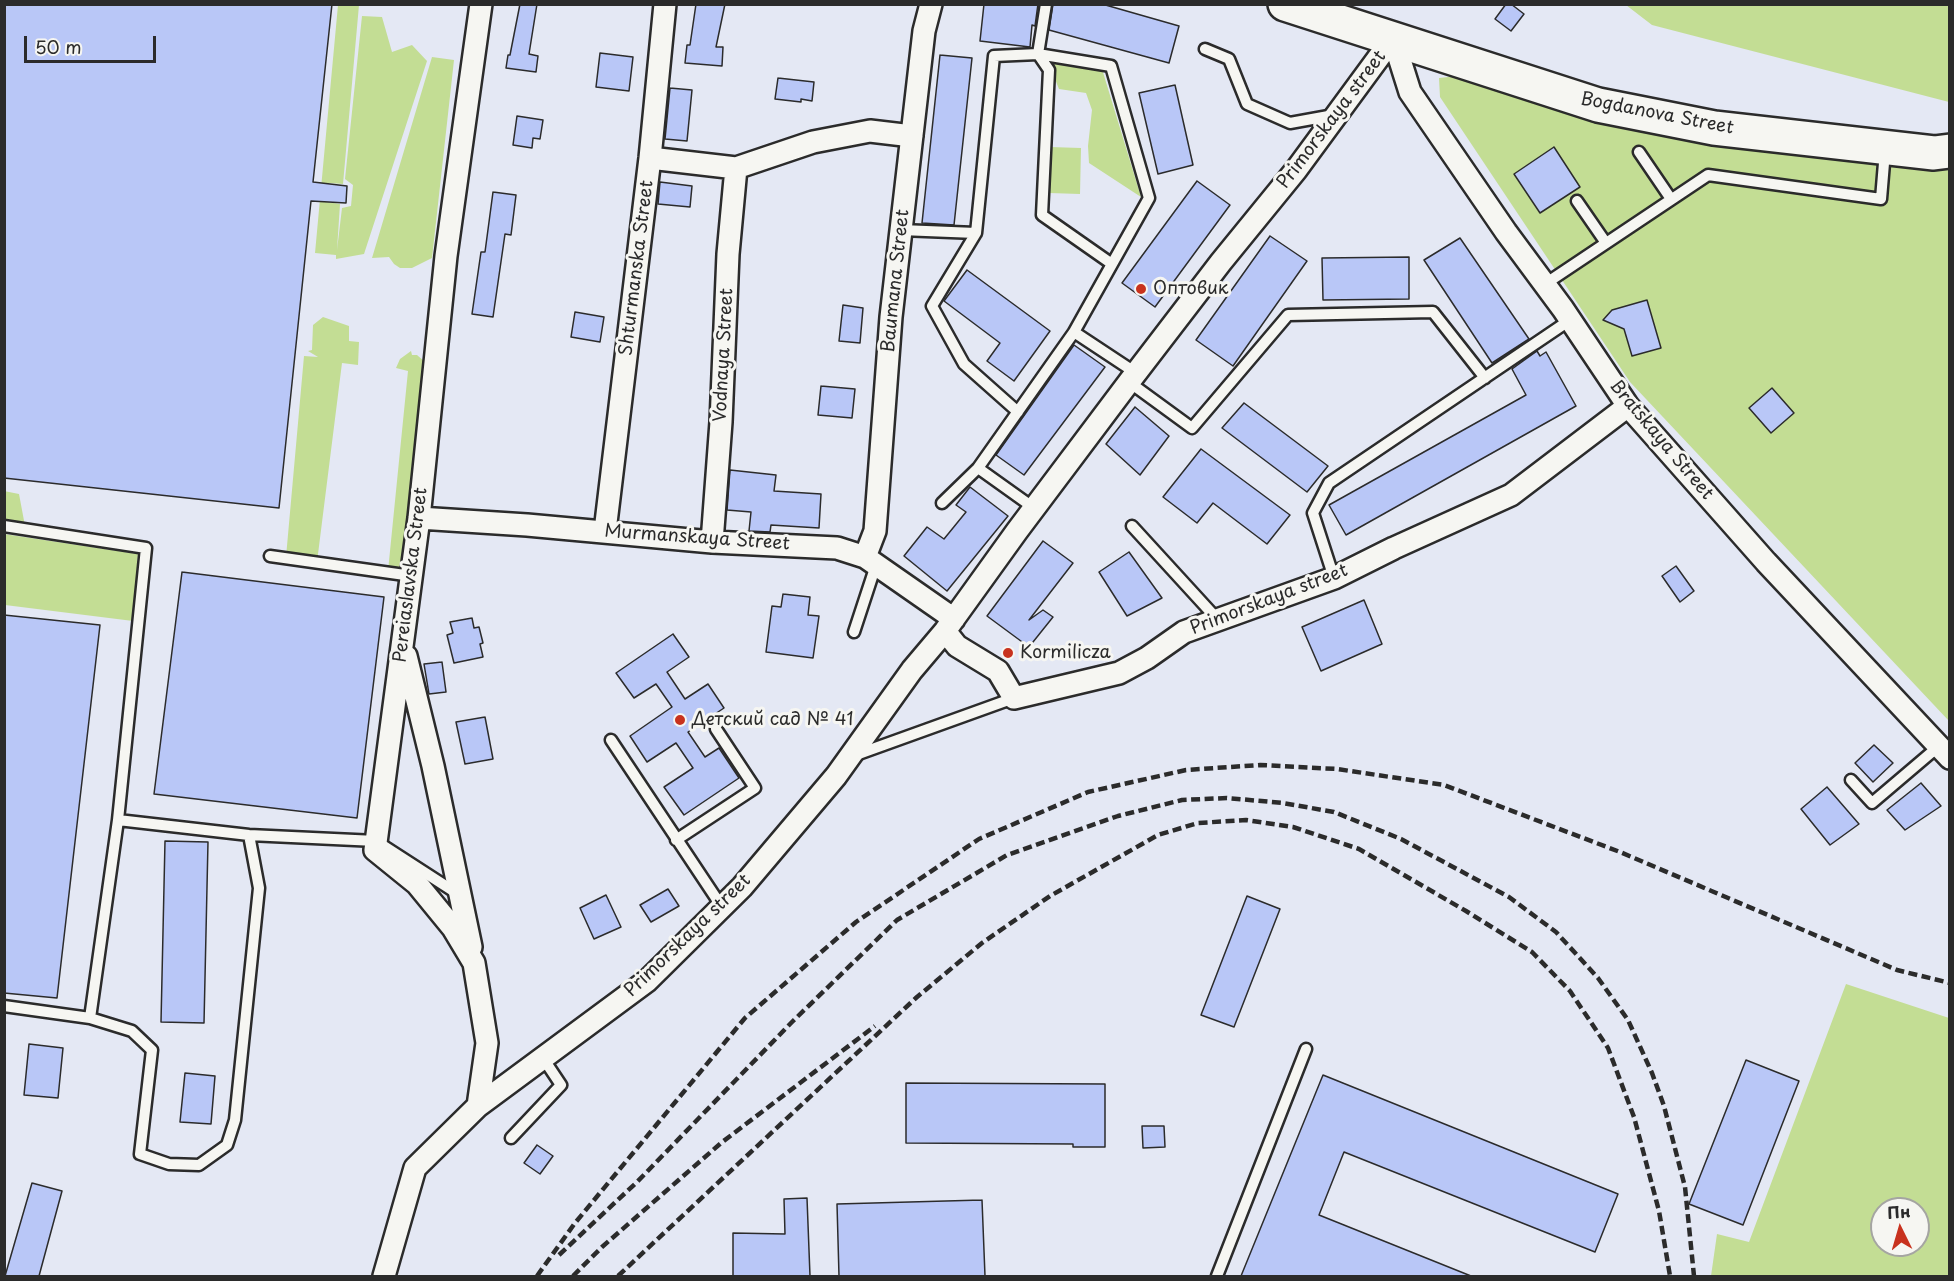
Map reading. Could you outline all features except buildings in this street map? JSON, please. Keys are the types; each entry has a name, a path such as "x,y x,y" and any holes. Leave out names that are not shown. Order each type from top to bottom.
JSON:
{"main road":[{"name":"Bogdanova Street","path":"1285,4 1598,105 1714,128 1934,153 1950,151"}],"street":[{"name":"Pereiaslavska Street","path":"376,841 419,518 446,256 481,4"},
{"name":"Shturmanska Street","path":"605,531 650,158 665,4"},
{"name":"Baumana Street","path":"871,561 891,318 924,30 931,4"},
{"name":"Primorskaya street","path":"384,1276 415,1168 478,1106 647,981 742,887 849,758 912,670 949,625 1132,377 1296,170 1393,38"},
{"name":"Bratskaya Street","path":"1393,38 1410,92 1628,406 1773,570 1946,747"},
{"path":"650,158 736,168 813,142 870,131 912,136"},
{"name":"Vodnaya Street","path":"712,543 721,422 728,254 736,168"},
{"name":"Primorskaya street","path":"1014,698 1119,673 1147,658 1184,632 1334,578 1511,495 1628,406"},
{"name":"Murmanskaya Street","path":"419,518 605,531 712,543 837,548 871,561 949,625"},
{"path":"949,625 957,646 998,671 1014,698"},
{"path":"403,644 433,766 474,963 487,1043 478,1106"},
{"path":"376,841 375,850 417,884 453,928 474,963"}],"lane":[{"path":"1046,4 1038,54 1049,70 1042,215 1112,264"},
{"path":"1205,49 1229,59 1247,104 1290,123 1337,114"},
{"path":"942,503 978,468 1018,412 1074,332 1149,198 1111,66 1038,54 994,56 976,233 932,306 964,364 1018,412"},
{"path":"1545,284 1708,175 1881,199 1886,148"},
{"path":"1639,152 1671,199"},
{"path":"1577,201 1606,243"},
{"path":"901,230 976,233"},
{"path":"1074,332 1192,428 1288,315 1433,312 1485,378"},
{"path":"1334,578 1313,513 1329,483 1570,320"},
{"path":"978,468 1034,508"},
{"path":"4,526 146,548 118,820 90,1018"},
{"path":"1132,526 1218,620"},
{"path":"270,556 412,576"},
{"path":"854,632 871,561"},
{"path":"849,758 1014,698"},
{"path":"676,840 756,788 716,729"},
{"path":"611,740 722,907"},
{"path":"1851,780 1872,803 1946,747"},
{"path":"118,820 249,835 376,841 460,895"},
{"path":"4,1006 90,1018 132,1031 152,1050 140,1154 169,1164 199,1165 227,1145 235,1120 259,888 249,835"},
{"path":"1217,1276 1306,1049"},
{"path":"512,1138 561,1085 543,1058"}],"green space":[{"path":"338,5 359,5 343,184 329,183 327,202 340,204 337,250 342,208 351,206 353,185 345,179 362,16 382,17 392,52 412,45 427,61 364,254 336,259 336,255 315,253"},
{"path":"1626,5 1949,5 1949,102 1652,25"},
{"path":"432,57 454,60 432,258 412,268 400,268 389,257 372,258"},
{"path":"1047,59 1102,69 1141,197 1089,163 1088,146 1092,110 1086,93 1059,89"},
{"path":"1458,76 1949,163 1949,721 1630,382 1440,97 1439,78"},
{"path":"1050,147 1081,148 1080,194 1049,193"},
{"path":"323,317 349,326 349,341 359,342 358,365 342,363 317,562 286,557 304,356 318,357 308,351 312,350 313,325"},
{"path":"411,351 412,355 417,355 425,362 402,573 388,571 408,371 396,368 400,359"},
{"path":"4,491 19,494 25,526 5,523"},
{"path":"4,534 138,554 133,621 5,605"},
{"path":"1846,984 1949,1018 1949,1276 1711,1276 1717,1234 1749,1242"}],"railway":[{"path":"537,1276 575,1223 745,1018 856,922 979,839 1088,792 1186,770 1260,765 1337,769 1444,785 1620,852 1897,970 1950,983"},
{"path":"559,1255 637,1182 792,1022 897,920 1007,855 1118,816 1182,800 1227,798 1283,803 1334,812 1401,839 1509,897 1556,932 1598,978 1628,1020 1652,1073 1664,1106 1685,1187 1694,1276"},
{"path":"618,1276 917,997 982,943 1050,896 1158,835 1198,823 1246,820 1293,827 1359,849 1532,952 1570,991 1608,1048 1634,1117 1659,1211 1670,1276"},
{"path":"573,1276 602,1247 721,1143 875,1026"}],"place":[{"name":"Оптовик","path":"1141,289"},
{"name":"Kormilicza","path":"1008,653"},
{"name":"Детский сад № 41","path":"680,720"}]}
